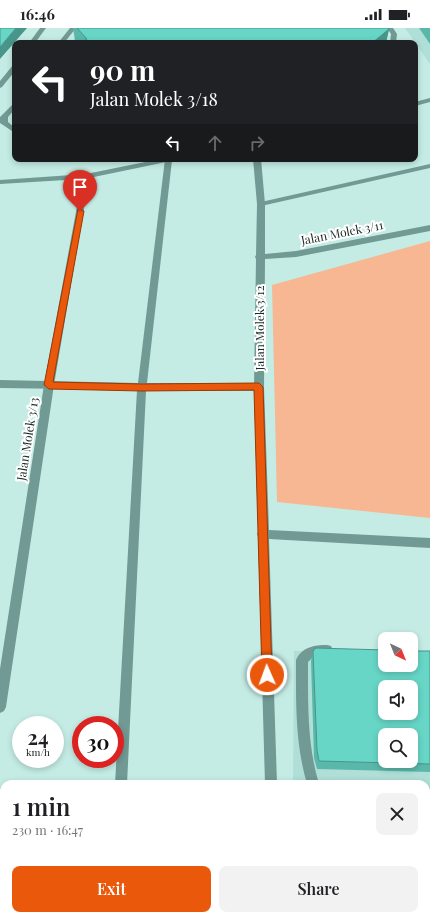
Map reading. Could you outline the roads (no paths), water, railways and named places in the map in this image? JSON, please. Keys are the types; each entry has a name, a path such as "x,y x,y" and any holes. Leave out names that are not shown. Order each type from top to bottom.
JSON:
{"street":[{"path":"34,40 43,28"},
{"path":"63,40 72,28"},
{"path":"390,28 394,34 393,40"},
{"path":"0,86 12,70"},
{"path":"418,103 430,100"},
{"path":"12,108 4,117 4,123 12,129"},
{"path":"0,182 86,176 155,162"},
{"path":"121,780 142,387 170,162"},
{"name":"Jalan Molek 3/12","path":"257,162 260,204 259,387 262,534 271,780"},
{"path":"260,204 430,166"},
{"name":"Jalan Molek 3/13","path":"0,707 49,385 86,176"},
{"name":"Jalan Molek 3/11","path":"259,257 296,254 430,228"},
{"path":"0,384 142,387 259,387"},
{"path":"262,534 430,543"},
{"path":"312,780 309,772 302,712 302,660 309,652 315,650 338,651"}]}
